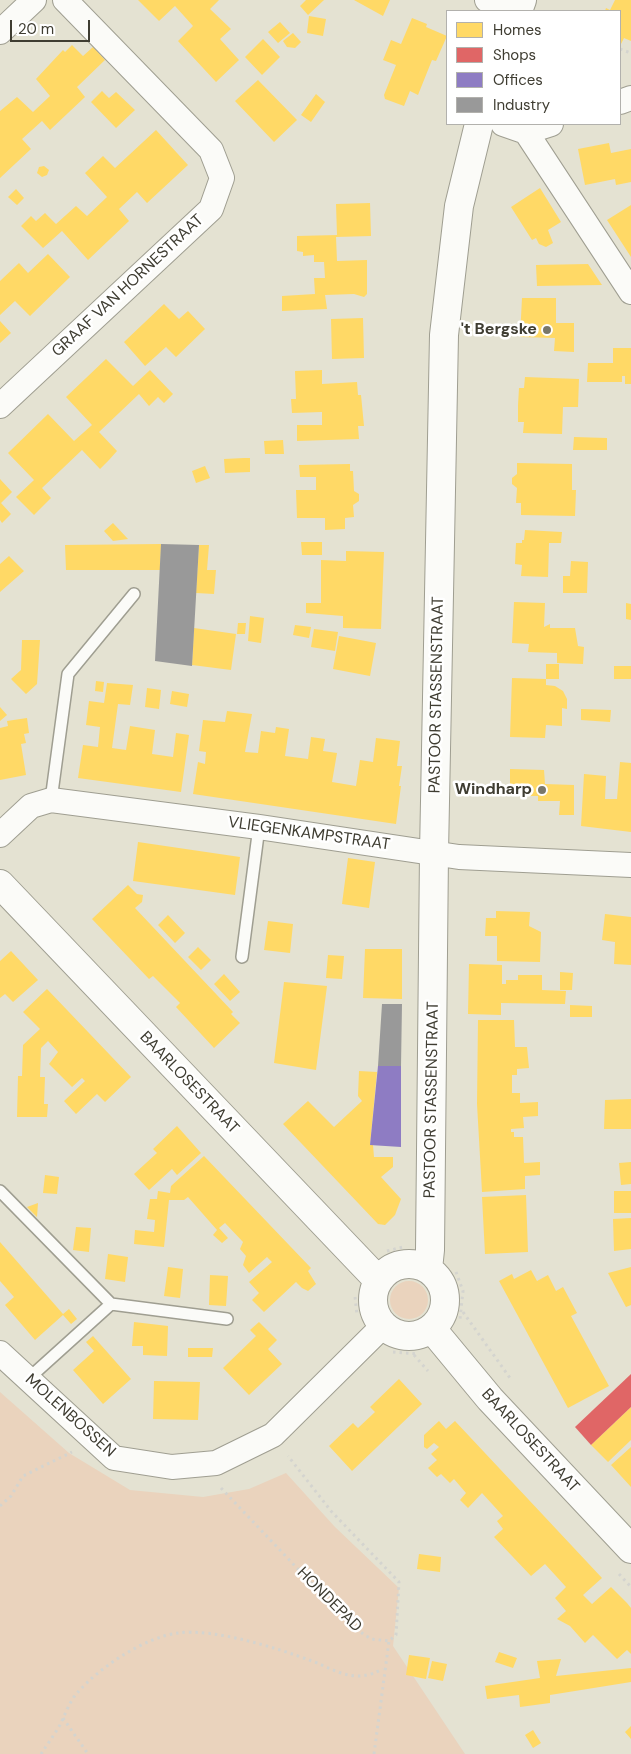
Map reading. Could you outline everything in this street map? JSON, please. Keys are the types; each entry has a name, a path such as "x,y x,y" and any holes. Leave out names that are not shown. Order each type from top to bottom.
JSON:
{"street":[{"path":"0,32 34,0"},
{"name":"GRAAF VAN HORNESTRAAT","path":"0,406 211,209 222,178 211,150 65,0"},
{"path":"487,0 508,10"},
{"name":"PASTOOR STASSENSTRAAT","path":"429,1260 434,853 444,336 459,206 479,125"},
{"path":"505,125 526,132 548,125"},
{"path":"526,132 631,292"},
{"name":"VLIEGENKAMPSTRAAT","path":"0,835 31,806 52,800 259,827 459,857 631,865"},
{"name":"BAARLOSESTRAAT","path":"0,884 372,1274"},
{"path":"429,1260 444,1287 446,1298 438,1336 411,1337 377,1332 378,1320 373,1305 372,1274 402,1265 420,1265 429,1260"},
{"name":"MOLENBOSSEN","path":"0,1353 114,1458 172,1467 216,1463 273,1435 377,1332"},
{"name":"BAARLOSESTRAAT","path":"438,1336 490,1400 631,1549"}],"lane":[{"path":"52,800 68,674 134,594"},
{"path":"242,957 259,827"},
{"path":"0,1191 111,1304 227,1320"},
{"path":"28,1379 111,1304"}],"path":[{"path":"414,1246 429,1260 445,1260 456,1273 463,1291 463,1312 460,1322 438,1336 429,1351 401,1354 380,1346 377,1332 363,1329 355,1306 359,1280 372,1274 374,1259 397,1247 414,1246"},
{"path":"273,1435 331,1511 399,1582 396,1635 388,1641 383,1669 374,1754"},
{"path":"0,1506 11,1496 23,1476 94,1440"},
{"name":"HONDEPAD","path":"216,1463 221,1489 353,1627 371,1639 388,1641"},
{"path":"49,1754 42,1753 77,1692 102,1671 136,1647 178,1632 209,1632 311,1661 348,1677 370,1676 383,1669"},
{"path":"63,1718 88,1754"}],"shaded area":[{"path":"409,1281 422,1287 428,1300 422,1313 409,1319 396,1313 390,1300 396,1287"},
{"path":"0,1392 69,1453 130,1490 203,1497 249,1489 286,1473 335,1527 399,1588 393,1646 465,1754 0,1754"}],"building: Homes":[{"path":"138,0 219,0 210,9 231,29 220,39 239,60 216,82 178,41 193,26 175,6 159,21"},
{"path":"306,0 324,0 308,15 300,6"},
{"path":"354,0 390,0 383,16"},
{"path":"615,0 631,0 631,41 624,38 621,44 621,10 610,10"},
{"path":"309,16 326,19 323,36 307,33"},
{"path":"412,18 427,24 426,27 446,36 436,61 432,60 418,95 410,91 404,106 385,99 384,95 396,65 383,60 391,40 401,44"},
{"path":"280,22 290,33 278,43 268,32"},
{"path":"293,33 301,42 295,48 287,47 283,41"},
{"path":"263,39 280,57 262,75 245,57"},
{"path":"72,45 83,56 93,47 105,60 77,87 85,97 50,130 42,121 22,139 31,149 0,178 0,111 17,97 33,112 50,96 36,79 63,50 65,52"},
{"path":"258,80 297,120 274,142 235,101"},
{"path":"102,91 109,98 116,92 135,110 116,128 91,102"},
{"path":"316,94 325,102 311,122 301,115"},
{"path":"156,130 188,165 147,203 137,192 119,209 129,221 88,260 62,231 43,248 21,226 31,216 36,221 45,213 56,224 76,206 87,216 107,197 85,173 103,156 115,168"},
{"path":"609,143 611,153 631,149 631,182 616,185 615,179 585,185 578,149"},
{"path":"44,166 49,170 47,175 42,177 37,173 39,167"},
{"path":"540,188 561,222 548,230 553,243 546,247 539,244 536,238 532,240 511,207"},
{"path":"16,189 24,198 17,205 8,197"},
{"path":"370,203 371,236 336,237 337,261 367,260 367,294 364,297 354,294 325,295 327,309 282,311 282,296 315,294 314,278 325,278 324,262 314,262 314,255 303,256 303,252 297,251 297,236 337,235 336,204"},
{"path":"631,205 631,257 607,220"},
{"path":"48,254 70,277 30,316 15,301 0,315 0,281 19,263 28,273"},
{"path":"588,264 602,285 537,286 536,265"},
{"name":"'t Bergske","path":"522,298 556,298 556,323 574,323 574,352 554,351 555,338 520,337"},
{"path":"164,304 179,319 188,311 205,329 176,357 166,347 145,366 124,342"},
{"path":"363,318 364,358 332,359 331,319"},
{"path":"0,321 11,333 0,343"},
{"path":"613,348 631,348 631,384 625,384 625,376 622,376 622,382 587,382 588,363 613,363"},
{"path":"106,359 133,386 150,370 173,394 164,403 158,397 149,406 139,394 99,432 117,451 100,469 82,450 42,488 51,498 34,515 16,497 34,480 8,453 48,414 74,441 92,425 66,397"},
{"path":"322,370 322,384 357,382 358,395 361,395 364,426 358,426 359,439 297,441 297,425 322,425 322,412 292,413 291,399 296,399 295,371"},
{"path":"525,377 579,379 578,407 563,407 562,434 523,433 524,422 518,422 518,405 519,388 524,388"},
{"path":"574,437 607,438 607,450 573,450"},
{"path":"283,440 284,454 265,454 264,441"},
{"path":"250,458 250,472 225,473 224,459"},
{"path":"517,463 572,464 572,490 576,490 575,516 521,515 521,503 516,503 517,488 512,484 512,478 517,474"},
{"path":"350,464 350,471 353,471 354,491 359,494 359,501 353,505 354,517 345,518 345,529 325,530 325,518 297,518 296,490 316,490 316,477 300,477 299,465"},
{"path":"205,466 210,478 196,483 192,471"},
{"path":"0,479 12,492 1,503 11,514 2,523 0,520"},
{"path":"113,523 128,539 113,541 104,531"},
{"path":"525,530 562,532 561,543 549,543 548,577 521,576 522,565 515,564 516,543 522,543"},
{"path":"301,542 322,542 322,555 302,555"},
{"path":"161,544 160,570 66,570 65,545"},
{"path":"199,545 209,545 207,570 216,570 214,594 196,593"},
{"path":"346,551 384,552 381,629 343,628 343,616 306,613 306,603 321,603 321,560 346,561"},
{"path":"9,556 24,571 0,592 0,564"},
{"path":"571,561 588,562 587,593 563,593 563,576 570,576"},
{"path":"514,602 545,603 544,627 550,624 550,628 575,628 578,646 584,647 583,664 557,663 557,653 528,652 529,644 512,643"},
{"path":"626,603 631,604 631,620 626,619"},
{"path":"250,616 264,618 261,643 248,641"},
{"path":"238,623 246,623 245,634 237,634"},
{"path":"295,625 311,627 309,638 293,635"},
{"path":"194,628 236,634 231,670 192,665"},
{"path":"314,629 338,632 335,651 311,647"},
{"path":"339,636 376,643 370,676 333,669"},
{"path":"22,640 40,640 37,684 26,694 11,679 21,670"},
{"path":"546,664 559,664 559,679 546,679"},
{"path":"614,666 631,666 631,679 614,679"},
{"path":"512,678 546,679 546,685 555,686 563,691 567,699 567,709 562,708 562,726 546,725 545,738 510,737"},
{"path":"96,681 104,682 103,692 95,691"},
{"path":"107,683 133,685 130,705 118,704 112,748 126,750 130,726 155,730 152,754 173,757 176,733 189,735 181,792 78,778 83,745 98,747 100,727 86,725 89,701 104,703"},
{"path":"147,688 161,690 159,709 145,707"},
{"path":"172,691 189,694 187,707 170,704"},
{"path":"0,707 7,715 0,721"},
{"path":"581,709 611,710 610,722 581,720"},
{"path":"227,711 252,714 245,752 258,753 261,731 275,733 276,727 289,729 285,756 308,759 311,737 325,739 323,751 337,753 332,782 356,786 360,760 373,762 376,738 400,741 397,766 402,766 396,824 193,794 198,762 205,764 206,752 199,751 203,720 225,722"},
{"path":"27,718 29,733 24,734 26,743 21,744 26,775 0,780 0,728 8,726 7,721"},
{"path":"620,762 631,763 631,832 581,826 584,774 606,776 605,799 617,799"},
{"name":"Windharp","path":"510,769 544,770 545,784 574,785 574,815 559,815 560,801 538,801 538,796 510,796"},
{"path":"138,842 240,857 235,895 133,881"},
{"path":"348,858 375,862 369,908 342,904"},
{"path":"128,885 137,894 143,895 142,902 135,908 233,1012 231,1014 240,1023 214,1048 176,1007 180,1003 153,976 149,979 92,919"},
{"path":"496,911 530,912 529,926 541,932 540,962 497,961 497,936 485,936 486,918 496,918"},
{"path":"605,914 631,917 631,965 614,964 615,942 602,940"},
{"path":"168,915 185,933 175,943 158,925"},
{"path":"268,921 293,924 290,953 264,950"},
{"path":"198,947 211,960 201,970 188,957"},
{"path":"365,949 402,949 402,999 363,998"},
{"path":"11,951 38,980 13,1002 5,994 0,998 0,961"},
{"path":"328,955 344,956 342,979 326,978"},
{"path":"469,964 502,965 502,984 506,984 506,980 518,980 518,975 542,975 542,990 566,991 565,1004 501,1003 501,1015 468,1014"},
{"path":"560,972 573,973 572,990 560,990"},
{"path":"224,974 240,992 230,1001 214,984"},
{"path":"284,982 327,986 316,1070 274,1063"},
{"path":"47,989 131,1077 105,1102 97,1094 76,1114 64,1101 85,1081 82,1078 72,1087 49,1064 58,1052 48,1041 41,1048 40,1077 45,1077 44,1104 48,1104 47,1117 17,1117 18,1076 22,1076 23,1045 40,1029 23,1012"},
{"path":"570,1005 592,1006 592,1017 570,1017"},
{"path":"478,1020 514,1020 515,1047 527,1047 529,1068 517,1069 517,1075 512,1075 512,1093 520,1093 520,1103 538,1102 538,1116 523,1117 524,1128 511,1129 511,1132 514,1132 514,1137 523,1137 524,1163 540,1162 540,1175 525,1176 525,1189 482,1192 477,1104"},
{"path":"359,1071 377,1072 370,1145 373,1145 374,1157 393,1157 393,1167 381,1177 401,1199 395,1215 385,1225 378,1224 283,1124 308,1101 334,1127 362,1101 358,1096"},
{"path":"631,1099 631,1129 604,1129 605,1100"},
{"path":"177,1126 201,1153 177,1175 172,1169 149,1190 134,1174 157,1153 153,1149"},
{"path":"204,1156 311,1268 308,1271 316,1284 308,1291 296,1282 264,1312 252,1300 259,1293 249,1282 272,1262 267,1257 249,1273 243,1265 246,1256 240,1249 243,1242 225,1223 219,1228 228,1238 222,1243 213,1235 217,1230 188,1197 184,1200 169,1200 164,1247 134,1244 135,1230 154,1232 155,1220 147,1219 150,1199 157,1199 158,1191 170,1193 171,1186"},
{"path":"631,1162 631,1184 621,1185 619,1163"},
{"path":"45,1175 59,1177 57,1194 43,1193"},
{"path":"614,1191 631,1191 631,1213 614,1213"},
{"path":"526,1195 528,1252 485,1254 482,1197"},
{"path":"38,1203 37,1217 27,1207"},
{"path":"631,1218 631,1249 614,1251 613,1219"},
{"path":"76,1227 91,1228 89,1252 73,1250"},
{"path":"0,1242 63,1314 69,1309 77,1319 71,1324 63,1315 35,1340 5,1305 14,1297 0,1281"},
{"path":"108,1254 128,1257 125,1282 105,1279"},
{"path":"168,1267 183,1269 180,1298 164,1296"},
{"path":"631,1267 631,1305 626,1307 608,1273"},
{"path":"531,1270 537,1281 548,1275 556,1291 563,1287 577,1313 571,1316 609,1386 568,1408 499,1281 512,1274 514,1279"},
{"path":"210,1275 228,1276 226,1306 209,1305"},
{"path":"134,1322 168,1326 167,1356 143,1355 143,1346 132,1346"},
{"path":"259,1322 277,1340 268,1349 282,1364 249,1395 223,1368 256,1336 250,1330"},
{"path":"93,1336 131,1379 103,1404 73,1370 94,1351 86,1342"},
{"path":"188,1348 213,1348 212,1357 188,1357"},
{"path":"399,1379 422,1404 352,1471 329,1446 353,1423 358,1428 375,1412 370,1407"},
{"path":"154,1381 200,1382 198,1420 153,1419"},
{"path":"631,1407 631,1440 608,1462 591,1445"},
{"path":"439,1421 446,1429 455,1421 602,1578 583,1595 592,1604 611,1587 627,1603 631,1608 631,1654 627,1650 617,1659 593,1635 585,1643 570,1626 557,1619 566,1611 555,1598 566,1587 545,1564 531,1576 494,1537 503,1529 497,1521 503,1516 482,1493 468,1508 460,1500 466,1493 454,1479 450,1483 441,1474 437,1477 428,1468 437,1460 431,1454 439,1447 434,1443 427,1449 424,1447 424,1435"},
{"path":"631,1447 631,1487 611,1465"},
{"path":"419,1554 441,1557 440,1572 417,1569"},
{"path":"499,1652 517,1658 513,1668 495,1662"},
{"path":"409,1655 430,1658 426,1679 406,1675"},
{"path":"561,1659 556,1676 631,1668 631,1682 550,1695 550,1703 520,1707 519,1695 487,1699 485,1686 540,1678 537,1661"},
{"path":"432,1661 447,1664 443,1681 428,1678"},
{"path":"631,1726 631,1739 625,1732"},
{"path":"533,1730 541,1743 533,1748 525,1735"}],"building: Shops":[{"path":"631,1374 631,1407 591,1445 575,1427"}],"building: Offices":[{"path":"378,1066 401,1066 401,1147 370,1145"}],"building: Industry":[{"path":"161,544 199,545 192,666 155,661"},
{"path":"382,1004 402,1004 401,1066 378,1066"}],"place":[{"name":"'t Bergske","path":"547,330"},
{"name":"Windharp","path":"542,790"}]}
